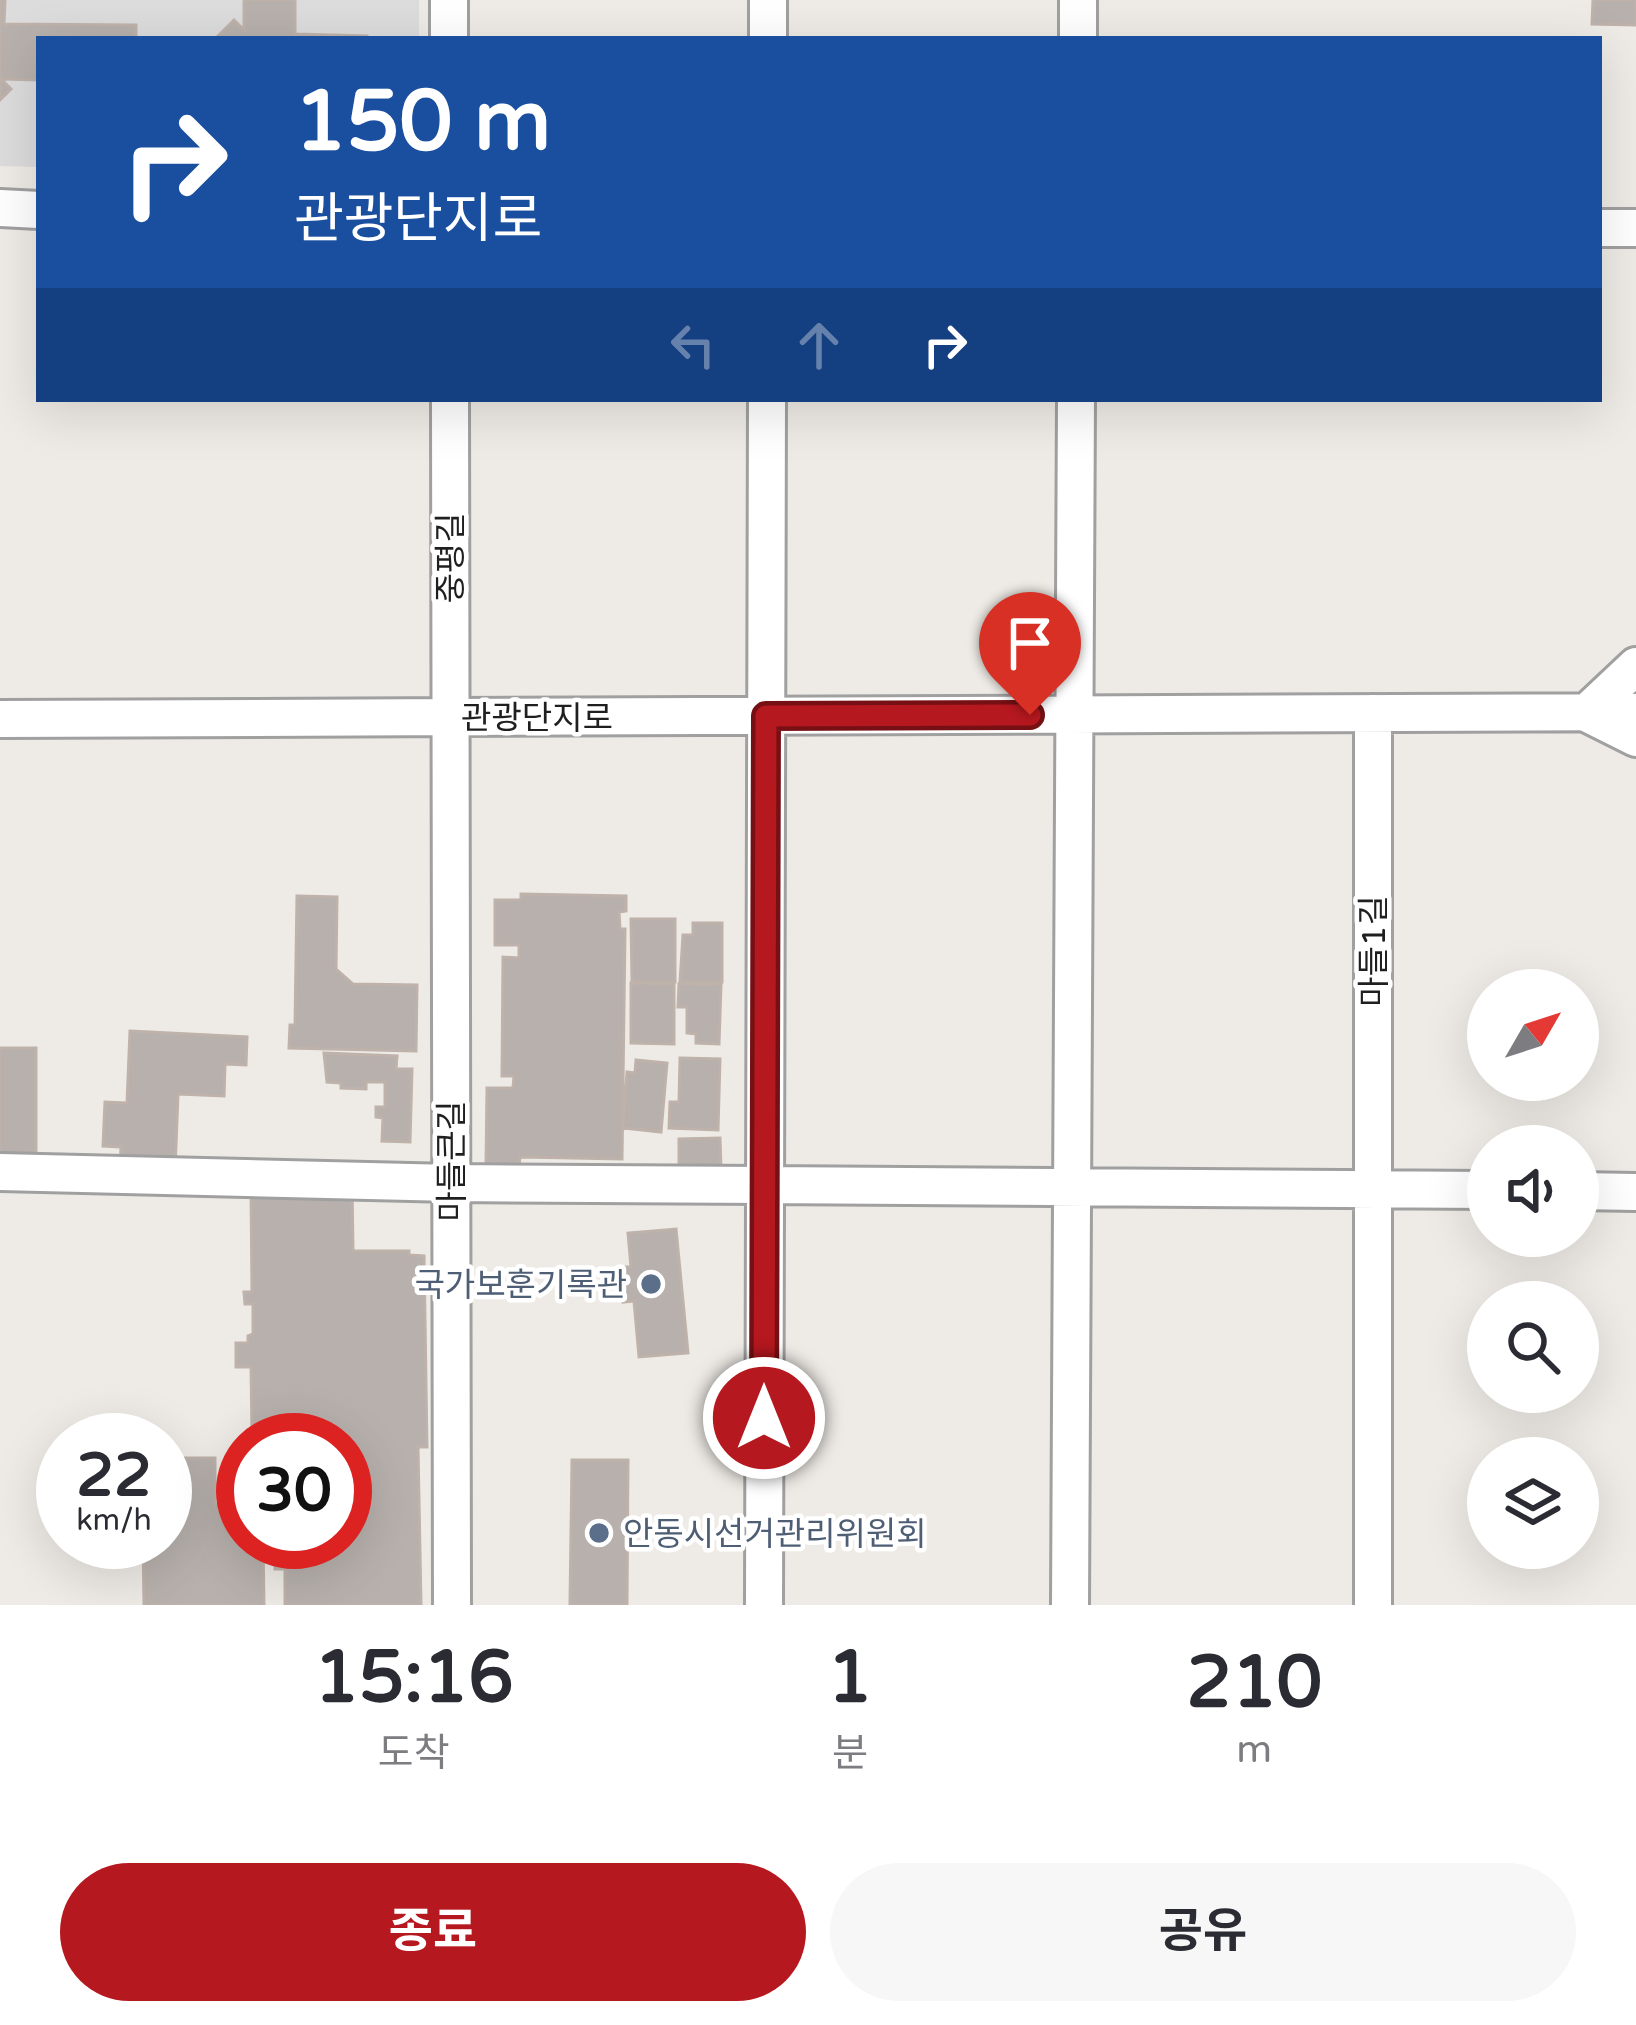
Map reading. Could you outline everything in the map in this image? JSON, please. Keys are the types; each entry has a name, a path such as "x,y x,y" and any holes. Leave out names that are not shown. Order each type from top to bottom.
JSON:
{"street":[{"path":"449,0 449,36"},
{"path":"768,0 768,36"},
{"path":"1078,0 1078,36"},
{"path":"0,208 36,210"},
{"path":"1602,228 1636,228"},
{"name":"중평길","path":"450,402 450,717"},
{"path":"764,1605 767,402"},
{"path":"1070,1605 1076,402"},
{"path":"1586,713 1636,666"},
{"name":"마들1길","path":"1372,713 1373,1605"},
{"name":"관광단지로","path":"0,718 1586,713 1635,719"},
{"name":"마들큰길","path":"450,717 452,1605"},
{"path":"0,1172 452,1183 1467,1190"},
{"path":"1599,1191 1636,1192"}],"shaded area":[{"path":"0,0 419,0 419,36 36,36 36,167 0,166"}],"building":[{"path":"0,0 5,0 4,24 136,25 136,36 36,36 36,80 1,79 11,89 0,100"},
{"path":"244,0 295,0 295,34 367,36 218,36 234,20 244,30"},
{"path":"1593,0 1636,0 1636,25 1592,24"},
{"path":"521,894 626,896 626,911 619,912 620,929 625,929 622,1159 520,1157 519,1167 486,1166 487,1088 513,1088 514,1076 502,1076 503,957 519,958 519,945 495,945 495,900 521,900"},
{"path":"297,896 337,897 336,969 353,984 417,985 416,1051 289,1048 290,1025 295,1025"},
{"path":"631,919 675,919 675,982 632,982"},
{"path":"693,923 722,923 722,982 680,982 683,935 693,935"},
{"path":"631,983 674,984 674,1044 631,1043"},
{"path":"679,984 721,985 719,1044 696,1043 696,1034 687,1033 687,1007 678,1007"},
{"path":"130,1031 247,1037 246,1065 225,1064 224,1096 178,1094 175,1171 120,1169 121,1147 103,1146 105,1102 127,1103"},
{"path":"0,1048 36,1048 36,1163 0,1163"},
{"path":"324,1053 397,1056 396,1069 412,1069 410,1142 382,1141 383,1118 376,1117 376,1107 385,1107 385,1082 366,1082 366,1089 327,1082"},
{"path":"680,1058 720,1059 718,1130 669,1128 670,1102 679,1102"},
{"path":"636,1060 667,1063 661,1132 623,1128 627,1072 635,1073"},
{"path":"720,1138 721,1169 679,1170 679,1139"},
{"path":"352,1185 353,1251 409,1251 409,1255 424,1256 427,1447 418,1447 421,1605 285,1605 285,1569 372,1569 372,1413 252,1413 251,1367 236,1367 236,1343 248,1343 253,1334 253,1304 245,1304 244,1292 252,1292 251,1191"},
{"name":"국가보훈기록관","path":"676,1229 688,1353 639,1357 634,1301 623,1302 620,1267 631,1267 628,1233"},
{"path":"192,1458 215,1458 216,1569 263,1569 264,1605 144,1605 143,1569 192,1569"},
{"name":"안동시선거관리위원회","path":"572,1460 628,1460 627,1605 570,1605"}],"place":[{"name":"국가보훈기록관","path":"651,1284"},
{"name":"안동시선거관리위원회","path":"599,1533"}],"route":[{"path":"764,1418 766,716 1030,715"}]}
